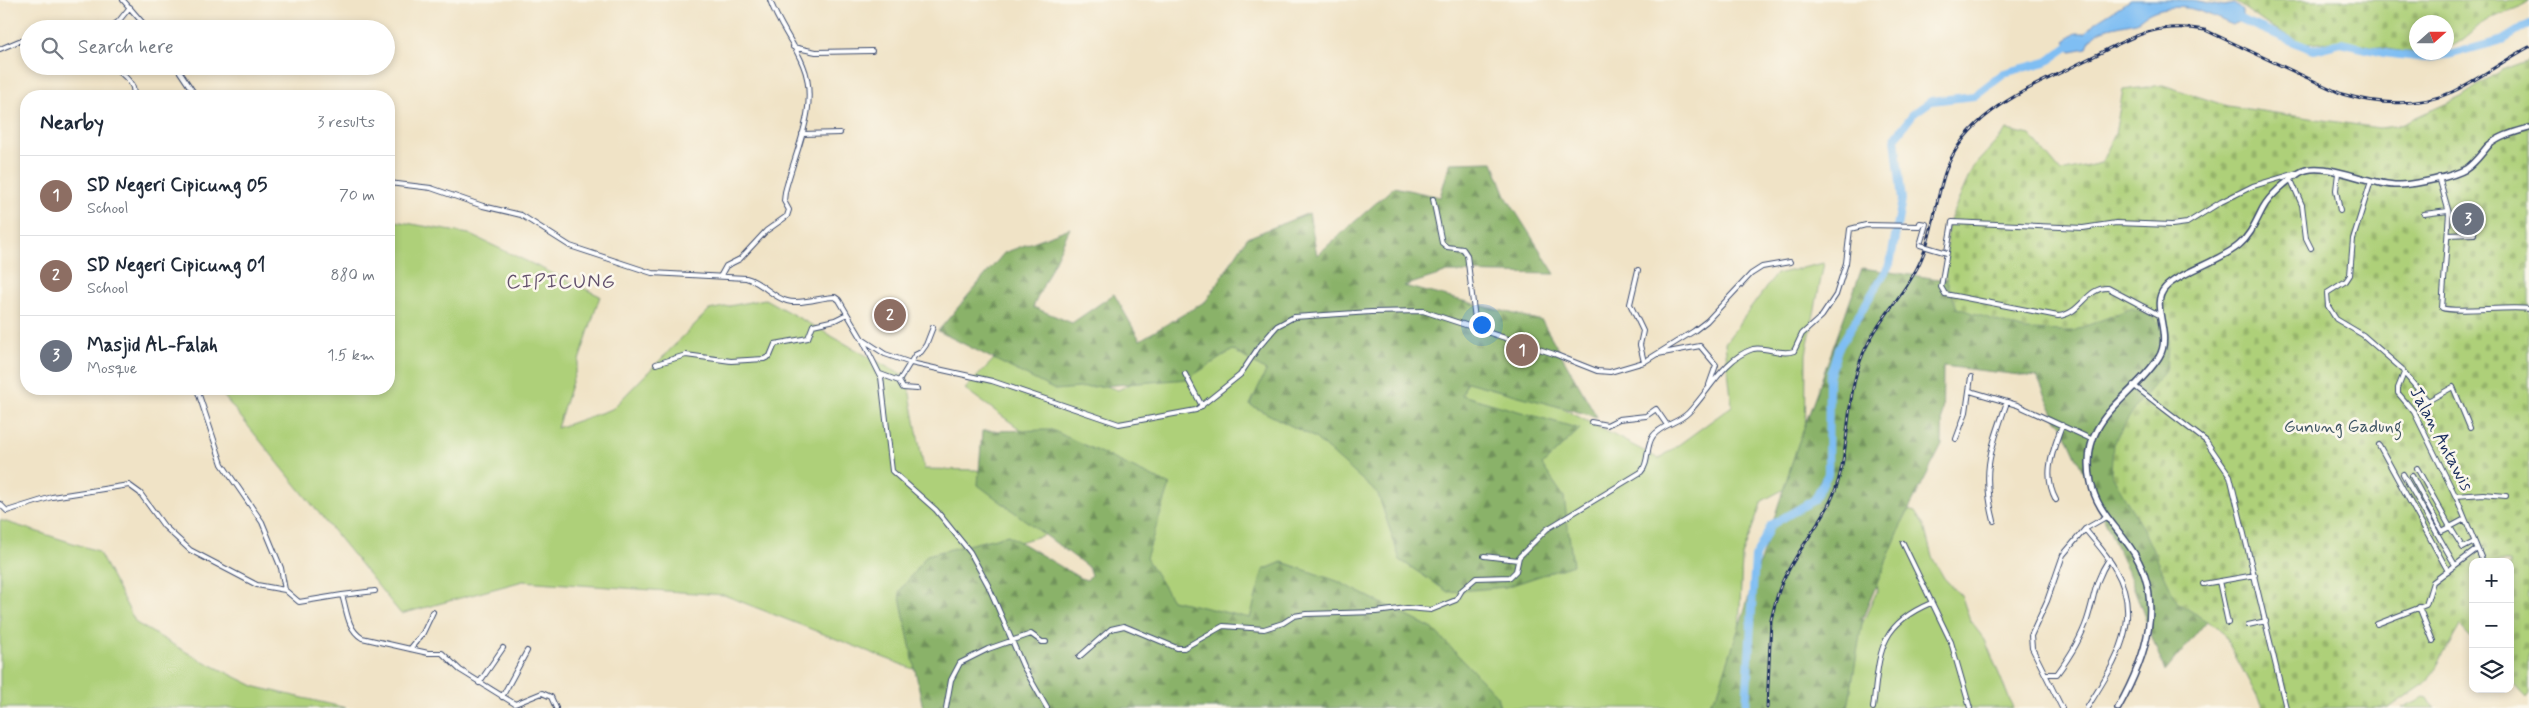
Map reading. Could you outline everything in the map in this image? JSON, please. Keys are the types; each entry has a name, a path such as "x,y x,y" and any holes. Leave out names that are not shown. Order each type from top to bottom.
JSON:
{"street":[{"path":"123,0 141,20"},
{"path":"721,275 726,266 740,259 766,231 788,216 789,208 784,197 808,110 809,88 802,63 770,0"},
{"path":"120,20 130,7"},
{"path":"0,49 20,41"},
{"path":"793,47 816,52 872,51"},
{"path":"123,75 132,83 134,90"},
{"path":"182,75 192,90"},
{"path":"2161,316 2108,288 2095,291 2073,313 2058,316 1944,294 1941,287 1952,222 2083,228 2116,223 2187,223 2221,202 2254,186 2314,168 2371,181 2400,185 2458,173 2468,168 2489,145 2499,138 2529,128"},
{"path":"802,134 840,133"},
{"path":"2118,708 2141,660 2148,640 2151,604 2144,575 2138,560 2106,517 2091,484 2089,471 2091,440 2113,405 2159,357 2164,344 2160,298 2165,287 2182,276 2217,261 2239,246 2252,230 2268,201 2299,172"},
{"path":"2338,173 2336,197 2340,211"},
{"path":"2439,177 2448,211 2443,308 2511,306 2529,309"},
{"path":"2291,180 2302,205 2306,238 2311,248"},
{"name":"Jalan Antawis","path":"2371,181 2353,239 2350,275 2346,281 2327,293 2327,303 2336,318 2363,335 2402,369 2404,373 2398,393 2412,409 2456,496 2481,558"},
{"path":"395,184 431,188 483,206 521,214 570,246 652,272 721,275 750,279 780,298 793,302 835,297 862,339 880,374 892,471 936,510 967,548 988,585 1023,666 1047,708"},
{"path":"1433,199 1442,243 1447,247 1463,249 1466,254 1476,328"},
{"path":"2424,214 2448,211"},
{"path":"2448,235 2473,234 2475,213"},
{"path":"1079,657 1111,629 1124,626 1178,648 1184,648 1223,626 1264,630 1283,624 1294,616 1306,614 1331,615 1406,608 1432,610 1456,600 1462,590 1476,578 1510,577 1516,571 1518,560 1547,529 1641,472 1646,465 1651,440 1667,425 1686,414 1740,354 1758,348 1781,353 1794,351 1802,334 1822,316 1836,295 1846,263 1850,228 1860,225 1918,226 1920,223 1926,224 1920,245 1947,253"},
{"path":"862,339 885,354 911,363 992,381 1116,424 1192,412 1202,406 1240,375 1258,348 1277,326 1294,317 1423,311 1603,372 1644,362 1703,325 1751,274 1762,267 1790,262"},
{"path":"1638,270 1630,304 1642,331 1640,346 1644,362"},
{"path":"656,364 686,355 731,361 764,359 770,356 775,344 808,338 813,325 835,320 847,314"},
{"path":"899,381 915,355 921,352 927,343 929,333 934,327"},
{"path":"1655,355 1700,346 1716,365 1708,388"},
{"path":"2404,373 2428,401 2453,387 2470,428"},
{"path":"880,374 899,381 903,388 917,389"},
{"path":"1185,374 1202,406"},
{"path":"1956,439 1966,412 1971,377"},
{"path":"2134,385 2206,441 2225,466 2234,487 2286,708"},
{"path":"1970,391 2007,402 2062,425 2091,440"},
{"path":"199,395 222,464 262,522 281,568 285,590"},
{"path":"1994,521 1988,495 1988,461 2007,402"},
{"path":"1591,422 1608,425 1620,419 1646,416 1656,410 1667,425"},
{"path":"2056,500 2050,483 2048,469 2062,425"},
{"path":"2379,444 2448,571"},
{"path":"2417,468 2462,547 2474,542"},
{"path":"2403,474 2455,565"},
{"path":"2412,476 2442,531 2465,518"},
{"path":"0,504 7,511 14,510 52,497 129,485 140,493 164,526 190,550 257,585 285,590 299,602 304,603 375,591"},
{"path":"2456,496 2483,494 2506,496"},
{"path":"2062,708 2031,645 2031,636 2047,601 2063,555 2085,529 2106,517"},
{"path":"2085,529 2108,559 2124,589 2128,625 2118,657 2087,708"},
{"path":"1903,543 1950,642 1970,708"},
{"path":"2376,624 2428,603 2433,582 2477,549"},
{"path":"1484,556 1518,560"},
{"path":"2045,674 2053,676 2058,672 2082,632 2089,614 2096,581 2108,559"},
{"path":"2203,584 2254,575"},
{"path":"2219,581 2228,623"},
{"path":"342,596 350,625 358,635 428,653 442,652 460,670 515,704 523,702 534,694 545,693 553,700 556,708"},
{"path":"1873,708 1879,660 1890,631 1906,615 1931,603"},
{"path":"2420,607 2433,641"},
{"path":"410,649 423,634 434,612"},
{"path":"2248,625 2266,621"},
{"path":"946,708 951,680 960,663 1012,640 1031,634 1042,642 1046,642"},
{"path":"479,683 503,648"},
{"path":"502,696 527,651"}],"green space":[{"path":"2210,0 2529,0 2520,7 2489,19 2454,44 2454,15 2409,15 2409,52 2341,41 2305,44 2268,25 2235,2"},
{"name":"Gunung Gadung","path":"2529,60 2529,694 2526,698 2514,685 2514,558 2469,558 2469,636 2460,626 2428,681 2389,708 2263,708 2222,631 2177,602 2144,531 2111,473 2113,444 2136,406 2166,370 2169,331 2151,316 2132,308 2073,331 2025,330 1957,308 1945,276 1948,224 1973,167 2007,130 2030,135 2061,172 2101,163 2115,134 2123,90 2163,85 2227,106 2379,128 2396,126 2461,97 2501,70"},
{"path":"1493,162 1507,198 1555,274 1448,272 1404,286 1542,321 1597,417 1467,382 1462,395 1580,429 1542,465 1564,497 1573,565 1506,587 1448,592 1400,560 1378,494 1315,438 1250,405 1266,371 1233,350 1187,379 1055,390 938,331 1004,253 1070,228 1033,307 1072,323 1114,294 1140,340 1206,301 1247,238 1309,213 1317,255 1394,187 1440,197 1450,163"},
{"path":"395,221 469,234 600,296 557,428 612,409 709,310 765,299 907,378 924,469 976,470 1108,517 998,548 913,669 724,595 523,581 401,614 223,395 395,395"},
{"path":"1824,263 1806,354 1805,478 1762,501 1742,556 1738,661 1718,708 1480,708 1239,636 1138,582 1035,440 965,389 1002,351 1118,390 1223,338 1449,399 1460,369 1560,407 1659,459 1732,406 1725,343 1776,274"},
{"path":"1862,268 1995,287 2239,308 2229,594 2165,672 2128,572 2062,425 2057,420 2037,377 1943,366 1942,445 1903,521 1863,617 1848,708 1706,708 1718,692 1798,444"},
{"path":"1052,430 1170,485 1146,558 1172,600 1250,618 1263,570 1282,562 1337,581 1433,629 1497,696 1500,708 923,708 899,592 927,555 1008,535 1080,578 1087,580 1091,575 1088,567 978,485 982,431"},
{"path":"1904,509 1915,512 1924,526 1932,557 1944,578 1962,597 1970,621 1985,640 2013,708 1846,708 1857,635 1877,591 1875,563"},
{"path":"0,520 98,551 136,623 195,657 256,687 346,708 0,708"},
{"path":"2424,697 2428,698 2434,708 2402,708"}],"water":[{"path":"2130,0 2193,0 2224,6 2234,4 2242,11 2242,19 2233,25 2192,9 2181,7 2166,8 2156,10 2137,21 2100,31 2094,35 2087,48 2071,51 2065,41 2076,33 2085,33 2095,22"}],"waterway":[{"path":"2233,16 2313,50 2341,43 2384,53 2425,58 2452,54 2503,40 2529,24"},
{"path":"1746,708 1755,557 1771,525 1814,500 1828,474 1829,378 1838,349 1890,264 1902,200 1895,138 1913,114 1931,101 1974,96 2004,73 2046,62 2076,41"}],"railway":[{"path":"1767,708 1771,620 1776,601 1785,576 1826,510 1836,488 1841,471 1857,370 1869,341 1910,281 1923,255 1946,170 1956,149 1970,131 1986,116 2023,92 2128,39 2156,30 2170,28 2205,30 2342,94 2369,100 2397,103 2425,100 2452,92 2529,47"}],"place":[{"name":"Masjid AL-Falah","path":"2468,219"},
{"name":"SD Negeri Cipicung 01","path":"890,315"},
{"name":"SD Negeri Cipicung 05","path":"1522,350"}],"district":[{"name":"CIPICUNG","path":"561,282"}]}
